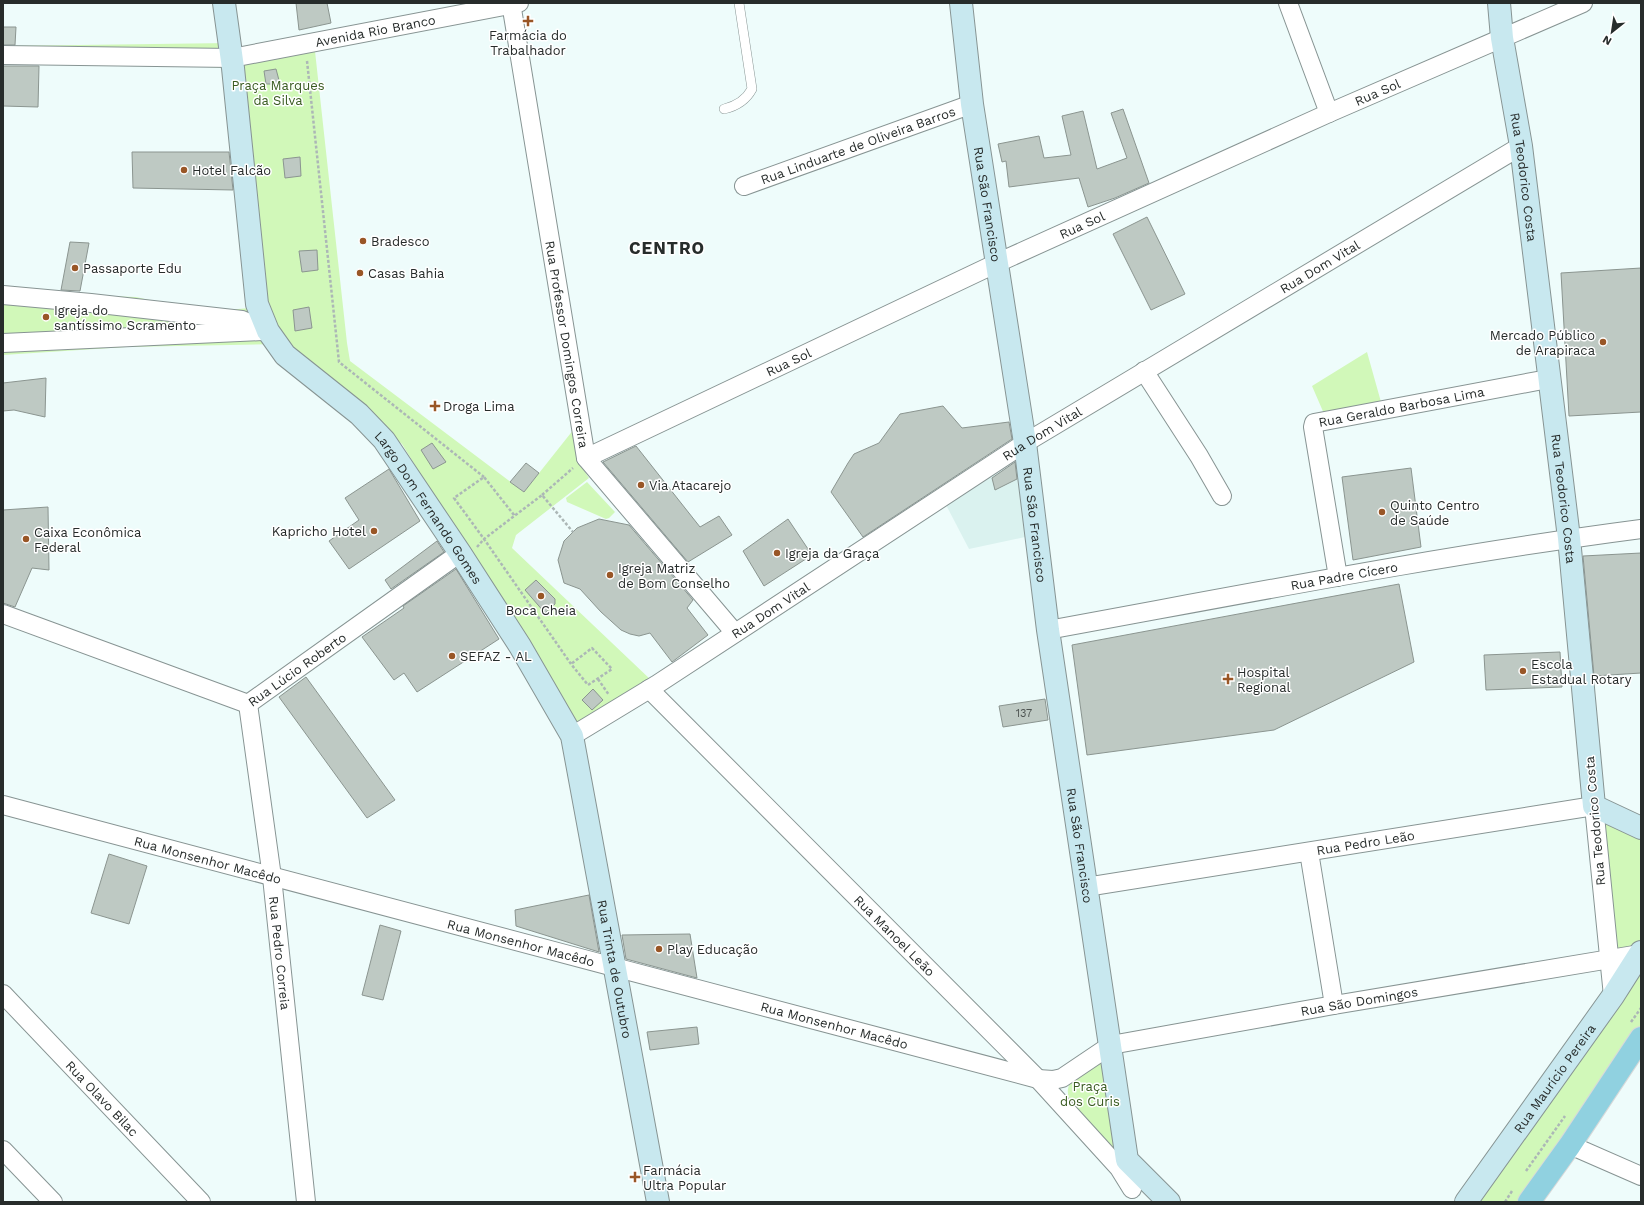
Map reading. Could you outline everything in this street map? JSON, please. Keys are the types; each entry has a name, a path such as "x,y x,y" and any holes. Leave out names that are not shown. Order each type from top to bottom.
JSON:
{"main road":[{"path":"1530,1202 1570,1146 1641,1038"}],"street":[{"name":"Largo Dom Fernando Gomes","path":"224,3 232,58 257,304 268,331 285,355 359,414 384,440 520,646 572,736"},
{"name":"Rua São Francisco","path":"961,3 972,104 1025,443 1048,630 1127,1160"},
{"path":"1288,3 1329,113"},
{"name":"Rua Teodorico Costa","path":"1499,3 1502,38 1521,146 1548,379 1569,538 1608,959 1613,996"},
{"name":"Rua Sol","path":"586,458 997,263 1329,113 1583,3"},
{"name":"Avenida Rio Branco","path":"3,55 232,58 513,4"},
{"name":"Rua Professor Domingos Correira","path":"513,4 586,458 735,633"},
{"name":"Rua Linduarte de Oliveira Barros","path":"744,186 972,104"},
{"name":"Rua Dom Vital","path":"572,736 649,689 1025,443 1521,146"},
{"path":"3,295 242,320 268,331"},
{"path":"3,343 268,331"},
{"path":"1144,371 1199,456 1222,496"},
{"name":"Rua Geraldo Barbosa Lima","path":"1338,577 1313,427 1314,423 1548,379"},
{"name":"Rua Padre Cícero","path":"1048,630 1338,577 1569,538 1641,529"},
{"name":"Rua Lúcio Roberto","path":"3,614 248,704 463,558"},
{"name":"Rua Manoel Leão","path":"649,689 1038,1079 1119,1168 1132,1196"},
{"name":"Rua Pedro Correia","path":"248,704 272,877 306,1202"},
{"name":"Rua Trinta de Outubro","path":"572,736 616,967 655,1197"},
{"name":"Rua Monsenhor Macêdo","path":"3,805 1038,1079 1053,1080 1062,1078 1111,1045"},
{"path":"1594,806 1641,828"},
{"name":"Rua Pedro Leão","path":"1086,887 1594,806"},
{"path":"1309,852 1334,1005"},
{"name":"Rua São Domingos","path":"1111,1045 1640,953"},
{"name":"Rua Maurício Pereira","path":"1466,1202 1613,996 1640,953"},
{"name":"Rua Olavo Bilac","path":"3,994 202,1202"},
{"path":"1570,1146 1641,1176"},
{"path":"3,1150 53,1202"},
{"path":"1127,1160 1132,1196"},
{"path":"1127,1160 1169,1202"}],"lane":[{"path":"724,109 730,108 746,99 752,89 739,3"}],"path":[{"path":"305,44 339,362 484,477 514,515"},
{"path":"463,558 484,539 542,495 586,458"},
{"path":"484,477 454,498 572,664 588,685 612,669 592,648 572,664"},
{"path":"542,495 573,532"}],"shaded area":[{"path":"1017,462 1025,537 969,549 945,503"}],"green space":[{"name":"Praça Marques da Silva","path":"314,42 350,361 524,492 574,429 579,463 589,478 516,535 512,548 651,680 575,727 402,444 289,348 268,309 233,68 3,59 3,46 230,43 232,57"},
{"path":"3,286 72,295 136,297 202,312 250,308 277,344 126,347 3,355"},
{"path":"1367,352 1381,402 1325,416 1312,386"},
{"path":"587,482 615,512 609,518 606,519 567,502 566,498"},
{"path":"1594,806 1641,828 1641,1038 1529,1202 1466,1202 1613,996"},
{"name":"Praça dos Curis","path":"1105,1059 1127,1172 1072,1104 1068,1094 1070,1083"}],"building":[{"path":"296,3 327,3 331,23 299,30"},
{"path":"3,27 16,27 15,45 3,45"},
{"path":"3,66 39,66 38,107 3,106"},
{"path":"276,69 280,84 266,84 264,71"},
{"path":"1123,109 1149,183 1115,198 1088,207 1079,178 1009,187 1006,161 1002,162 998,144 1039,136 1044,158 1071,155 1062,116 1083,111 1097,169 1127,158 1111,113"},
{"name":"Hotel Falcão","path":"132,152 229,152 233,190 133,188"},
{"path":"300,157 301,176 285,178 283,159"},
{"path":"1147,217 1185,294 1151,310 1113,234"},
{"name":"Passaporte Edu","path":"70,242 89,243 80,291 61,290"},
{"path":"317,250 318,270 302,272 299,251"},
{"name":"Mercado Público de Arapiraca","path":"1641,268 1641,412 1569,416 1561,273"},
{"path":"309,307 312,328 295,331 293,310"},
{"path":"46,378 45,417 14,410 3,411 3,383"},
{"path":"943,406 962,428 1009,422 1012,439 863,537 831,492 848,463 854,454 879,443 900,414"},
{"path":"432,443 446,462 433,469 421,450"},
{"name":"Via Atacarejo","path":"636,446 700,527 719,516 732,535 688,562 603,462"},
{"path":"1015,462 1017,479 995,490 992,478"},
{"path":"526,463 539,473 524,492 510,482"},
{"name":"Quinto Centro de Saúde","path":"1411,468 1421,547 1353,560 1342,477"},
{"name":"Kapricho Hotel","path":"389,469 420,521 349,569 329,541 359,520 345,498"},
{"name":"Caixa Econômica Federal","path":"48,507 49,570 32,568 15,607 3,603 3,510"},
{"name":"Igreja Matriz de Bom Conselho","path":"599,519 629,525 693,600 687,608 708,635 672,662 650,633 639,636 621,630 601,612 580,589 564,583 558,560 564,541 577,528"},
{"name":"Igreja da Graça","path":"788,519 812,555 764,586 743,551"},
{"path":"437,541 444,552 391,589 385,580"},
{"path":"1641,553 1641,673 1594,676 1583,556"},
{"path":"456,569 499,639 417,692 404,673 394,680 362,637"},
{"name":"Boca Cheia","path":"536,580 555,599 555,604 545,613 525,590"},
{"name":"Hospital Regional","path":"1399,584 1414,662 1274,730 1087,755 1072,645"},
{"name":"Escola Estadual Rotary","path":"1560,652 1562,687 1486,690 1484,655"},
{"path":"306,677 395,800 367,818 279,697"},
{"path":"593,689 603,700 592,710 582,700"},
{"path":"1045,699 1048,720 1003,727 999,706"},
{"path":"109,854 147,866 129,924 91,913"},
{"path":"589,895 599,952 516,926 515,910"},
{"path":"380,925 401,931 383,1000 362,995"},
{"name":"Play Educação","path":"690,934 697,978 626,959 622,935"},
{"path":"697,1027 699,1044 650,1050 647,1032"}],"place":[{"name":"Farmácia do Trabalhador","path":"528,21"},
{"name":"Hotel Falcão","path":"184,170"},
{"name":"Bradesco","path":"363,241"},
{"name":"Passaporte Edu","path":"75,268"},
{"name":"Casas Bahia","path":"360,273"},
{"name":"Igreja do santíssimo Scramento","path":"46,317"},
{"name":"Mercado Público de Arapiraca","path":"1603,342"},
{"name":"Droga Lima","path":"435,406"},
{"name":"Via Atacarejo","path":"641,485"},
{"name":"Quinto Centro de Saúde","path":"1382,512"},
{"name":"Kapricho Hotel","path":"374,531"},
{"name":"Caixa Econômica Federal","path":"26,539"},
{"name":"Igreja da Graça","path":"777,553"},
{"name":"Igreja Matriz de Bom Conselho","path":"610,575"},
{"name":"Boca Cheia","path":"541,596"},
{"name":"SEFAZ - AL","path":"452,656"},
{"name":"Escola Estadual Rotary","path":"1523,671"},
{"name":"Hospital Regional","path":"1228,679"},
{"name":"Play Educação","path":"659,949"},
{"name":"Farmácia Ultra Popular","path":"635,1177"}],"district":[{"name":"CENTRO","path":"667,248"}]}
